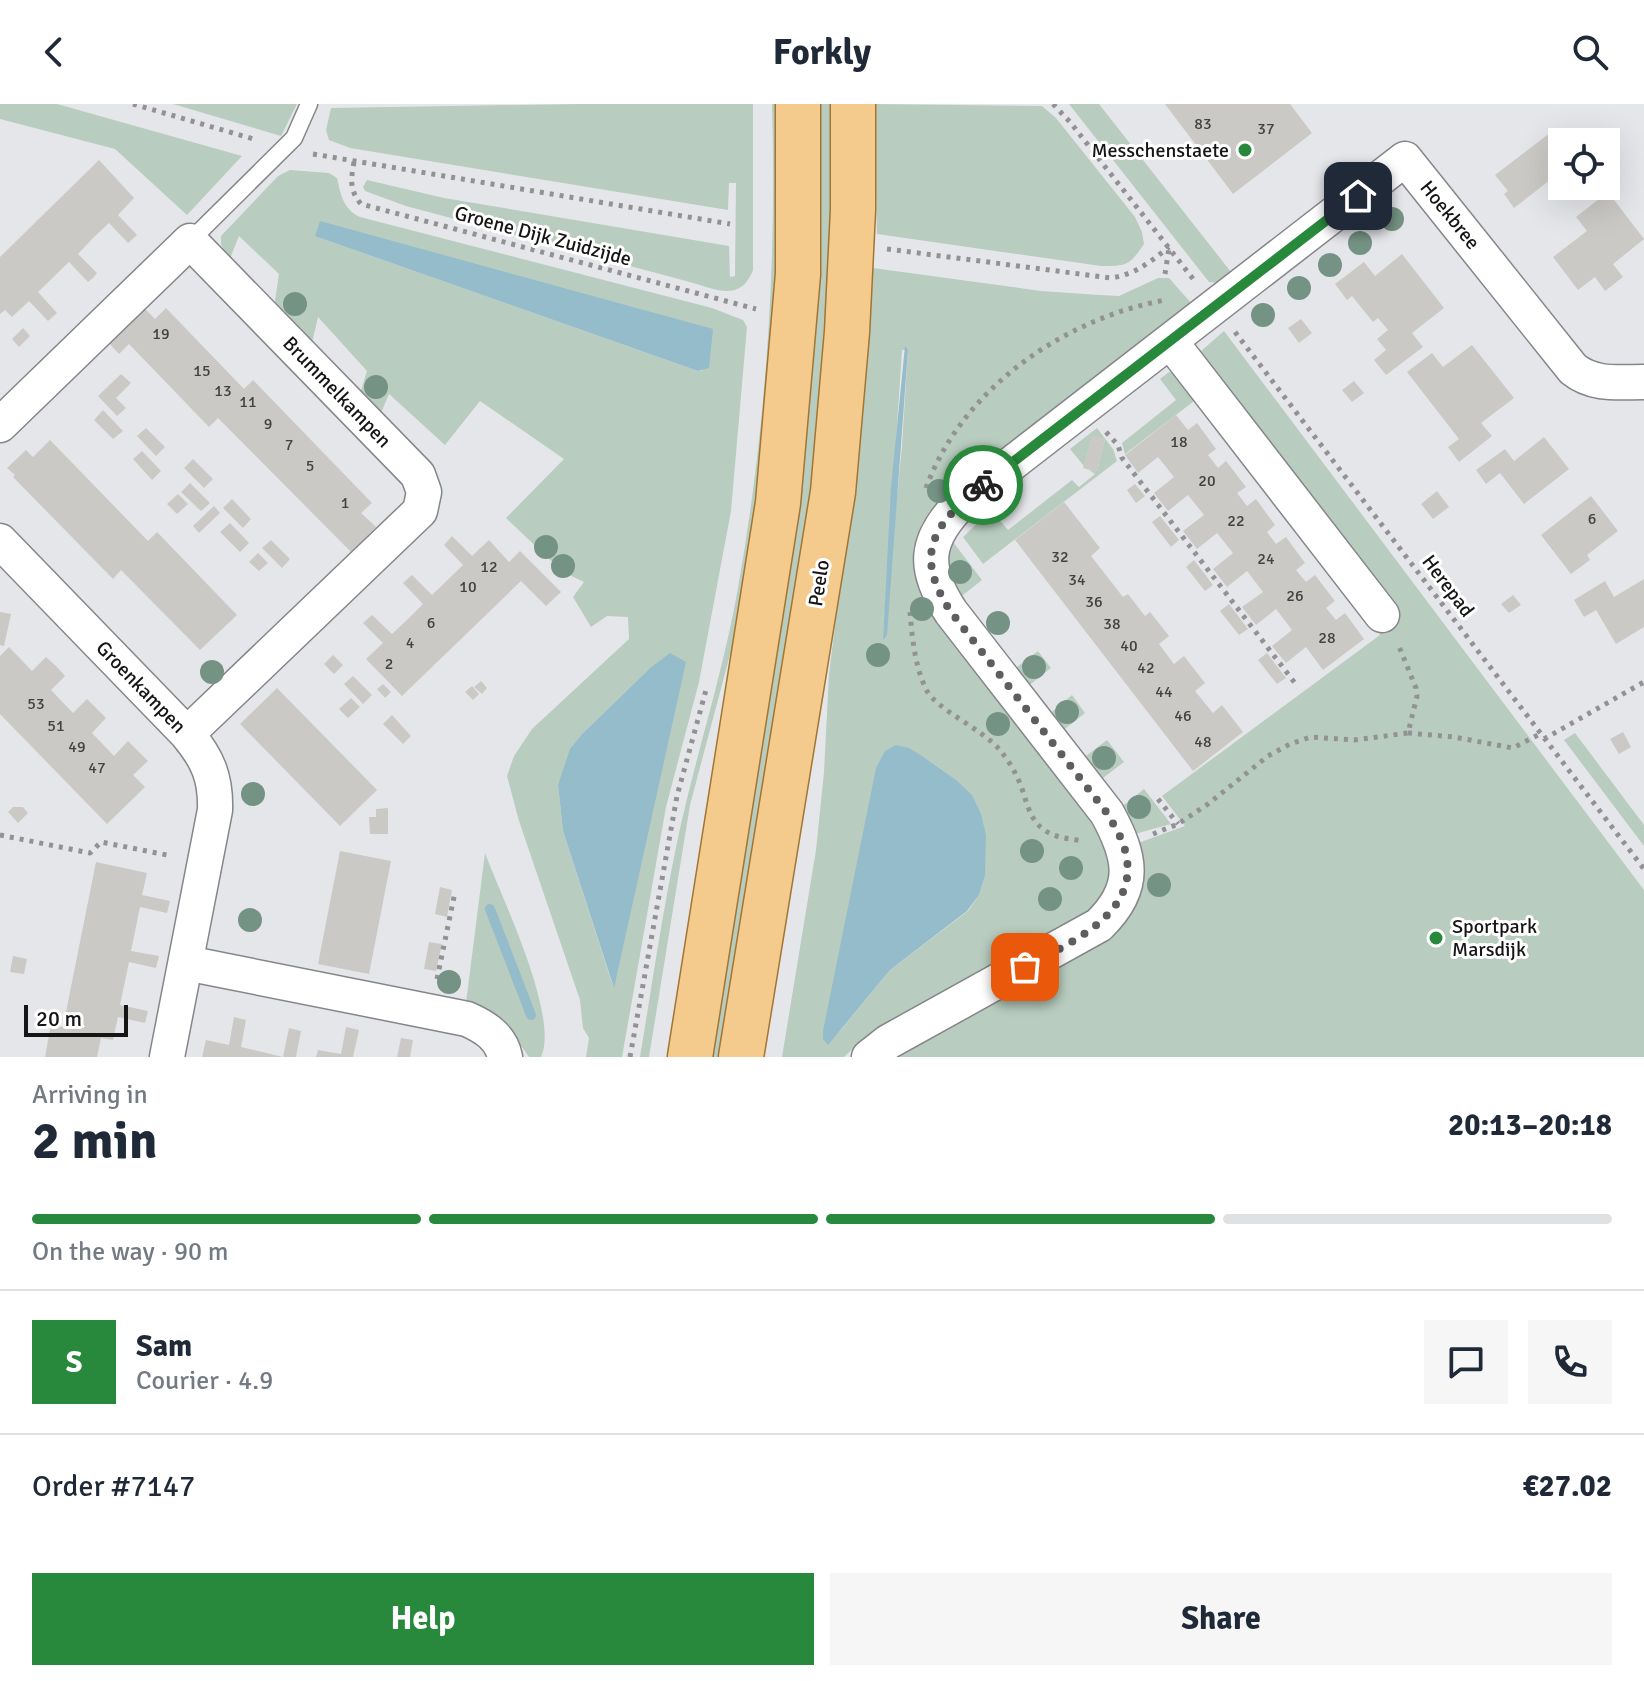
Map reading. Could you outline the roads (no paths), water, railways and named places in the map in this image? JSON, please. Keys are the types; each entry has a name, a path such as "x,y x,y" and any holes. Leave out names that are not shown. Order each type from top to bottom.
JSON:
{"main road":[{"path":"690,1057 778,503 798,274 798,104"},
{"name":"Peelo","path":"741,1057 833,492 847,332 853,210 853,104"}],"street":[{"name":"Hoekbree","path":"869,1057 888,1042 1099,925 1120,899 1124,886 1126,865 1123,842 1107,813 951,612 934,583 931,568 936,537 944,521 962,502 1170,341 1220,314 1405,159 1573,369 1596,382 1644,382"},
{"path":"0,425 190,241"},
{"name":"Brummelkampen","path":"187,734 420,511 424,492 418,475 190,241"},
{"path":"1170,341 1382,615"},
{"name":"Groenkampen","path":"0,541 187,734 204,754 214,781 215,810 206,863 167,1057"},
{"path":"186,963 467,1019 485,1027 498,1039 505,1057"}],"lane":[{"path":"190,241 294,138 309,104"}],"water":[{"path":"320,221 713,329 709,368 698,371 315,236"},
{"path":"905,346 908,350 887,635 883,640 891,487"},
{"path":"670,653 686,662 614,988 563,831 558,785 570,749 583,733 649,669"},
{"path":"896,745 909,748 925,758 972,795 986,835 985,876 979,895 967,911 890,970 828,1045 823,1039 823,1031 876,768 885,751"}],"waterway":[{"path":"490,909 531,1015"}],"place":[{"name":"Messchenstaete","path":"1245,150"},
{"name":"Sportpark Marsdijk","path":"1436,938"}]}
